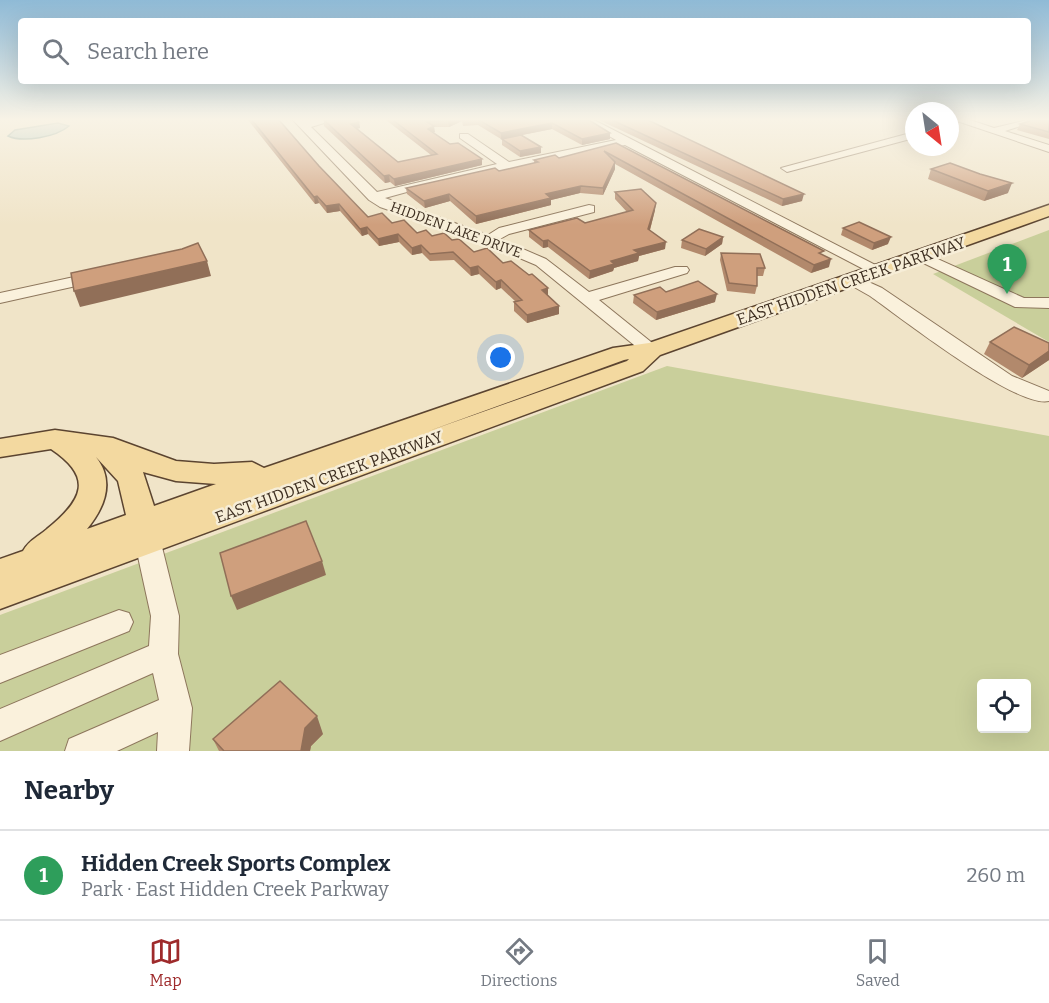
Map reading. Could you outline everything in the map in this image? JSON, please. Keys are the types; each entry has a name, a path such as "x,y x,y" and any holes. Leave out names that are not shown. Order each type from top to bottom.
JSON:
{"main road":[{"name":"EAST HIDDEN CREEK PARKWAY","path":"145,532 342,450 621,353 652,350 1049,210"},
{"name":"EAST HIDDEN CREEK PARKWAY","path":"3,583 145,532 636,366 652,350"},
{"path":"0,448 55,439 113,445 138,459 159,467 199,475 258,471 342,450"},
{"path":"3,583 74,523 87,506 94,487 94,473 86,458 55,439"},
{"path":"99,445 115,457 132,478 145,532"}],"street":[{"name":"HIDDEN LAKE DRIVE","path":"333,155 374,197 404,213 489,240 541,262 652,350"},
{"path":"491,155 507,166"},
{"path":"374,197 559,155"},
{"path":"653,155 879,271"},
{"path":"787,168 837,155"},
{"path":"489,240 504,231 590,209"},
{"path":"920,256 1021,303 1049,303"},
{"path":"588,298 681,270"},
{"path":"0,298 113,274"},
{"path":"853,280 876,292 996,374 1043,396"},
{"path":"145,532 165,616 163,654 176,708 173,751"},
{"path":"0,669 119,622"},
{"path":"0,725 163,654"},
{"path":"81,751 176,708"}],"green space":[{"path":"1049,230 1049,342 933,274"},
{"path":"667,366 1049,436 1049,751 0,751 0,615"}],"building":[{"path":"280,155 309,155 368,217 382,213 392,223 404,220 417,233 426,230 432,236 444,233 452,240 459,239 474,252 487,248 503,263 511,261 529,275 532,274 548,288 542,290 559,306 527,315 514,302 522,300 501,280 496,282 478,266 470,268 453,252 430,254 421,245 412,248 398,234 378,239 367,227 360,229 339,204 326,206 317,196 314,197"},
{"path":"362,155 389,155 398,162 432,155 476,155 482,159 394,179 389,175 384,176"},
{"path":"555,155 559,158 570,155 608,155 615,162 603,188 581,186 546,194 551,198 476,216 449,194 424,201 406,188 495,168 499,171 538,162 534,160"},
{"path":"611,155 639,155 824,251 819,253 831,259 814,265"},
{"path":"688,155 722,155 804,194 783,199"},
{"path":"950,163 1012,183 988,191 931,169"},
{"path":"641,189 656,203 648,229 666,242 634,250 639,253 611,261 614,264 590,271 548,240 543,241 529,230 577,218 585,223 633,210 615,192"},
{"path":"859,222 891,237 874,243 843,228"},
{"path":"699,229 723,237 706,249 682,240"},
{"path":"198,243 207,261 74,291 71,273 182,249"},
{"path":"721,253 760,254 765,268 757,268 757,286 729,283"},
{"path":"698,281 717,294 657,312 634,295 660,287 666,292"},
{"path":"1014,327 1049,343 1049,351 1029,365 990,342"},
{"path":"306,521 322,561 231,596 220,553"},
{"path":"280,681 317,716 305,728 301,751 224,751 213,739"}],"place":[{"name":"Hidden Creek Sports Complex","path":"1007,294"}]}
